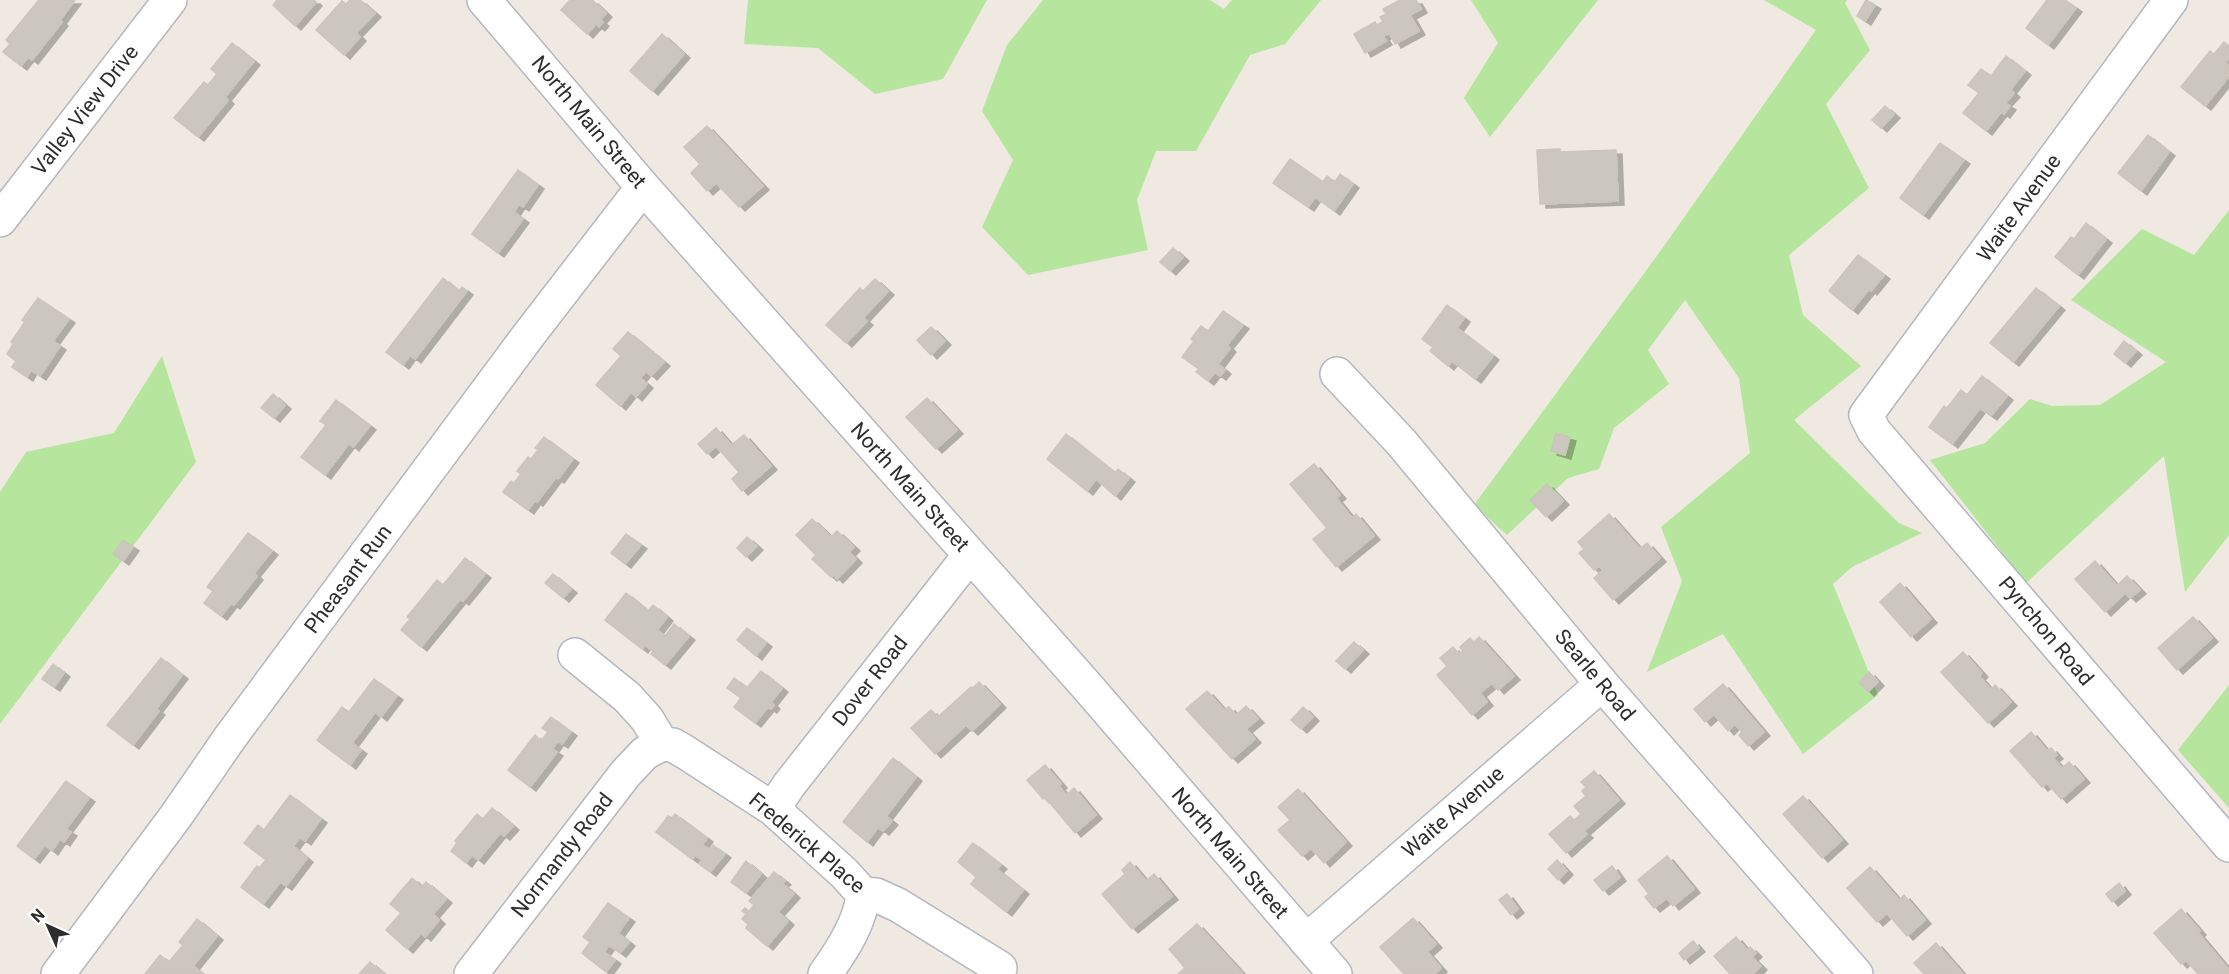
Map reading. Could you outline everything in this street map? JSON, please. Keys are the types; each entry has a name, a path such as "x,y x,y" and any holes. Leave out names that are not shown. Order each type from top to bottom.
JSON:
{"street":[{"name":"Valley View Drive","path":"0,220 170,0"},
{"name":"North Main Street","path":"484,0 643,187 1085,684 1335,974"},
{"name":"Waite Avenue","path":"1866,415 2171,0"},
{"name":"Pheasant Run","path":"58,974 520,346 643,187"},
{"name":"Searle Road","path":"1337,374 1401,442 1602,684 1856,974"},
{"name":"Pynchon Road","path":"1866,415 1874,431 2229,845"},
{"name":"Dover Road","path":"773,809 812,755 970,555"},
{"path":"575,655 627,697 647,719 662,744"},
{"name":"Waite Avenue","path":"1306,941 1602,684"},
{"name":"Frederick Place","path":"662,744 673,745 685,752 773,809 844,873 863,894 898,904 1000,968"},
{"name":"Normandy Road","path":"471,974 626,773 645,753 662,744"},
{"path":"825,974 854,926 862,905 863,894"}],"green space":[{"path":"748,0 987,0 943,79 875,94 818,48 744,44"},
{"path":"1043,0 1210,0 1224,9 1232,0 1321,0 1285,44 1250,55 1196,151 1156,151 1137,200 1148,250 1028,275 982,227 1013,160 982,111 1007,45"},
{"path":"1471,0 1598,0 1490,137 1464,98 1498,43"},
{"path":"1764,0 1847,0 1845,3 1870,50 1826,104 1869,188 1789,255 1803,315 1861,366 1794,420 1899,523 1922,533 1852,567 1833,584 1878,695 1803,754 1723,634 1647,672 1682,581 1661,527 1750,453 1739,378 1685,300 1648,350 1669,384 1614,428 1599,469 1568,478 1507,535 1474,505 1659,253 1816,30"},
{"path":"2229,210 2229,535 2185,592 2164,456 2026,583 1930,460 1985,443 2030,399 2052,406 2100,405 2166,362 2071,300 2142,229 2194,255"},
{"path":"162,356 196,462 0,724 0,492 26,452 114,433"},
{"path":"2229,685 2229,808 2178,750"}],"building":[{"path":"39,0 75,0 60,20 62,22 32,60 28,57 21,66 3,52 10,44 6,40"},
{"path":"277,0 314,0 316,2 295,26 273,5"},
{"path":"350,0 360,0 375,13 356,33 360,37 344,55 316,30 342,1 346,4"},
{"path":"570,0 592,0 606,13 600,20 603,22 599,27 596,24 587,34 561,10"},
{"path":"1400,0 1416,0 1421,9 1410,15 1419,31 1395,44 1389,33 1383,36 1386,41 1365,53 1354,34 1375,22 1377,25 1383,21 1380,17 1386,14 1383,9"},
{"path":"1866,0 1875,5 1865,21 1857,16"},
{"path":"2047,0 2065,0 2076,8 2048,45 2026,28"},
{"path":"662,34 684,54 652,91 630,71"},
{"path":"2224,42 2229,46 2229,58 2225,63 2229,66 2229,76 2205,106 2181,87 2210,51 2214,54"},
{"path":"232,43 254,61 225,97 228,100 198,137 174,118 204,82 208,85 217,74 211,69"},
{"path":"2006,56 2025,71 2010,90 2014,93 2005,103 2010,106 2004,114 2001,112 1986,131 1963,113 1979,93 1968,85 1981,69 1991,76"},
{"path":"1885,106 1894,114 1881,128 1872,120"},
{"path":"707,126 763,186 739,207 716,183 707,191 691,173 700,164 684,147"},
{"path":"2148,135 2169,152 2141,191 2118,173"},
{"path":"1940,143 1964,160 1923,215 1900,198"},
{"path":"1560,149 1560,152 1616,150 1618,201 1540,204 1537,150"},
{"path":"1290,159 1323,182 1327,176 1335,182 1340,174 1353,184 1334,211 1315,197 1308,207 1273,183"},
{"path":"518,170 538,185 523,207 519,204 514,212 523,219 498,253 472,234"},
{"path":"2086,223 2106,239 2078,275 2055,257 2071,237 2074,239"},
{"path":"1173,248 1183,257 1170,271 1160,262"},
{"path":"1858,255 1884,275 1852,310 1829,291"},
{"path":"443,278 459,291 462,287 467,291 415,359 410,355 403,365 386,352"},
{"path":"875,279 888,291 863,318 867,321 846,343 826,325 860,288 863,291"},
{"path":"2036,288 2059,306 2013,362 1990,343"},
{"path":"38,298 69,319 53,341 60,346 40,376 31,370 27,377 12,367 16,361 7,354 13,344 11,342 25,322 22,320"},
{"path":"1447,305 1464,318 1457,328 1493,356 1475,379 1452,361 1448,366 1430,351 1433,347 1422,339"},
{"path":"1223,311 1243,325 1227,345 1230,348 1218,364 1225,370 1220,376 1215,372 1208,381 1196,372 1199,369 1182,357 1194,341 1191,339 1201,326 1208,331"},
{"path":"931,327 945,341 931,355 917,340"},
{"path":"628,332 664,362 651,376 646,371 640,378 647,384 636,397 631,392 620,406 596,385 621,356 613,349"},
{"path":"2124,341 2136,351 2125,363 2114,354"},
{"path":"1982,376 2007,396 1991,416 1980,408 1952,444 1929,427 1944,406 1947,408 1961,390 1967,395"},
{"path":"273,394 285,405 274,418 261,408"},
{"path":"927,398 957,430 936,449 906,417"},
{"path":"336,400 370,426 353,447 349,443 325,475 301,457 326,425 320,421"},
{"path":"716,428 731,445 744,435 771,466 742,491 732,479 739,472 716,446 707,454 698,444"},
{"path":"1556,433 1570,437 1565,455 1551,451"},
{"path":"1066,434 1115,473 1118,469 1129,478 1115,496 1096,479 1087,491 1047,459"},
{"path":"544,437 573,459 558,479 556,477 528,510 503,492 511,481 514,483 521,474 517,471 528,457 531,459 538,450 535,448"},
{"path":"1314,464 1340,495 1336,498 1352,518 1356,514 1374,536 1336,567 1313,539 1327,528 1290,484"},
{"path":"1547,484 1563,501 1546,517 1530,500"},
{"path":"1609,514 1640,549 1647,543 1660,558 1613,600 1594,578 1603,570 1599,566 1594,570 1579,553 1584,549 1578,542"},
{"path":"812,519 831,537 837,531 854,547 849,552 856,559 837,579 833,575 831,577 812,559 816,555 796,535"},
{"path":"248,533 272,551 254,573 257,576 234,605 231,603 221,616 204,603 213,591 207,587"},
{"path":"626,534 641,545 625,564 611,553"},
{"path":"747,537 757,546 746,557 737,548"},
{"path":"123,540 133,547 123,561 113,554"},
{"path":"465,558 485,574 463,601 460,599 421,647 401,630 410,619 407,617 437,580 443,585"},
{"path":"2095,561 2117,586 2127,576 2140,590 2130,598 2125,593 2105,612 2075,579"},
{"path":"553,574 571,589 563,598 545,583"},
{"path":"1900,583 1931,619 1911,637 1880,602"},
{"path":"626,593 648,611 653,605 667,617 657,630 665,636 674,624 689,636 665,665 651,654 653,651 645,645 642,649 605,620"},
{"path":"2193,617 2212,638 2177,670 2158,648"},
{"path":"747,628 766,643 756,656 737,640"},
{"path":"1479,637 1514,676 1498,690 1492,683 1480,693 1487,702 1472,715 1437,675 1447,666 1440,658 1453,647 1459,654 1463,651 1460,647 1470,638 1474,642"},
{"path":"1354,642 1363,650 1345,669 1336,661"},
{"path":"1963,652 1982,673 1979,676 1991,690 1995,685 2011,702 1988,723 1941,672"},
{"path":"161,658 182,675 156,709 159,711 133,745 107,725"},
{"path":"53,664 64,673 54,687 42,679"},
{"path":"761,671 782,688 771,702 774,705 771,709 768,707 755,723 734,707 741,698 727,688 734,678 747,688"},
{"path":"1869,672 1878,682 1868,692 1859,682"},
{"path":"374,679 397,696 381,717 375,712 352,743 361,750 350,765 317,740 342,707 349,712"},
{"path":"979,682 1000,704 972,731 966,725 935,754 911,728 931,710 938,717"},
{"path":"1723,684 1764,732 1748,746 1739,735 1742,732 1735,724 1728,731 1714,714 1705,722 1694,709"},
{"path":"1207,691 1224,710 1229,707 1236,715 1246,706 1258,719 1246,729 1255,739 1232,759 1186,709"},
{"path":"1303,707 1313,717 1301,729 1291,720"},
{"path":"551,717 571,732 562,744 558,741 552,749 557,752 530,787 508,770 535,735 541,741 548,732 542,728"},
{"path":"2031,732 2047,751 2051,748 2057,755 2053,758 2062,768 2069,762 2084,779 2061,799 2047,783 2042,787 2010,751"},
{"path":"893,758 916,777 886,816 892,821 883,831 878,827 867,842 843,822"},
{"path":"1045,765 1061,784 1059,786 1066,795 1074,788 1096,815 1075,833 1045,797 1043,799 1027,780"},
{"path":"1594,771 1619,800 1584,831 1587,834 1566,853 1549,834 1570,816 1574,820 1581,814 1574,806 1586,796 1582,791 1586,787 1581,782"},
{"path":"66,781 89,798 66,829 71,832 64,842 60,839 52,851 45,845 34,859 17,846"},
{"path":"1298,789 1346,842 1324,863 1311,848 1302,856 1278,830 1290,820 1278,807"},
{"path":"290,795 321,819 305,841 300,837 293,846 307,858 286,886 280,882 263,904 241,887 257,866 259,868 266,860 244,843 258,825 264,830"},
{"path":"1803,796 1842,840 1822,858 1783,814"},
{"path":"492,808 513,826 504,836 500,833 478,860 472,855 466,863 451,851 457,843 455,841 477,814 483,819"},
{"path":"675,814 707,838 702,845 710,850 713,845 725,854 710,872 699,864 703,860 695,855 692,859 656,832 668,816 672,818"},
{"path":"973,843 1001,865 997,869 1023,890 1006,912 971,884 976,877 958,862"},
{"path":"1667,856 1694,889 1673,906 1667,898 1654,908 1645,897 1649,894 1638,880"},
{"path":"1557,860 1567,871 1558,880 1548,869"},
{"path":"746,861 761,874 746,893 731,882"},
{"path":"1130,862 1146,881 1154,874 1172,896 1132,929 1102,894 1125,874 1122,870"},
{"path":"1612,866 1620,877 1603,891 1594,880"},
{"path":"1870,867 1899,900 1904,895 1925,920 1907,936 1887,913 1877,922 1847,888"},
{"path":"774,872 785,881 782,883 794,894 778,912 788,921 767,946 746,928 748,924 742,919 746,914 742,911 745,908 749,911 754,905 749,901"},
{"path":"412,878 422,887 426,882 446,899 433,914 439,920 425,937 421,933 407,949 386,930 401,913 390,904"},
{"path":"2119,883 2125,891 2112,902 2106,894"},
{"path":"1507,894 1518,909 1511,915 1499,900"},
{"path":"608,903 629,918 618,933 629,942 620,953 609,945 604,952 615,960 606,972 582,953 590,942 583,937"},
{"path":"2181,909 2229,970 2229,974 2198,974 2186,960 2181,964 2154,933"},
{"path":"1413,918 1436,944 1427,952 1441,968 1435,974 1404,974 1380,947"},
{"path":"197,919 217,936 193,966 203,974 145,974 160,955 169,962 183,945 179,942"},
{"path":"1197,924 1243,974 1178,974 1185,968 1169,949"},
{"path":"1736,937 1747,950 1750,947 1756,953 1752,957 1761,966 1753,974 1730,974 1714,956"},
{"path":"1693,941 1699,948 1684,960 1679,953"},
{"path":"1936,943 1963,974 1924,974 1914,963"},
{"path":"370,962 384,974 359,974"}]}
